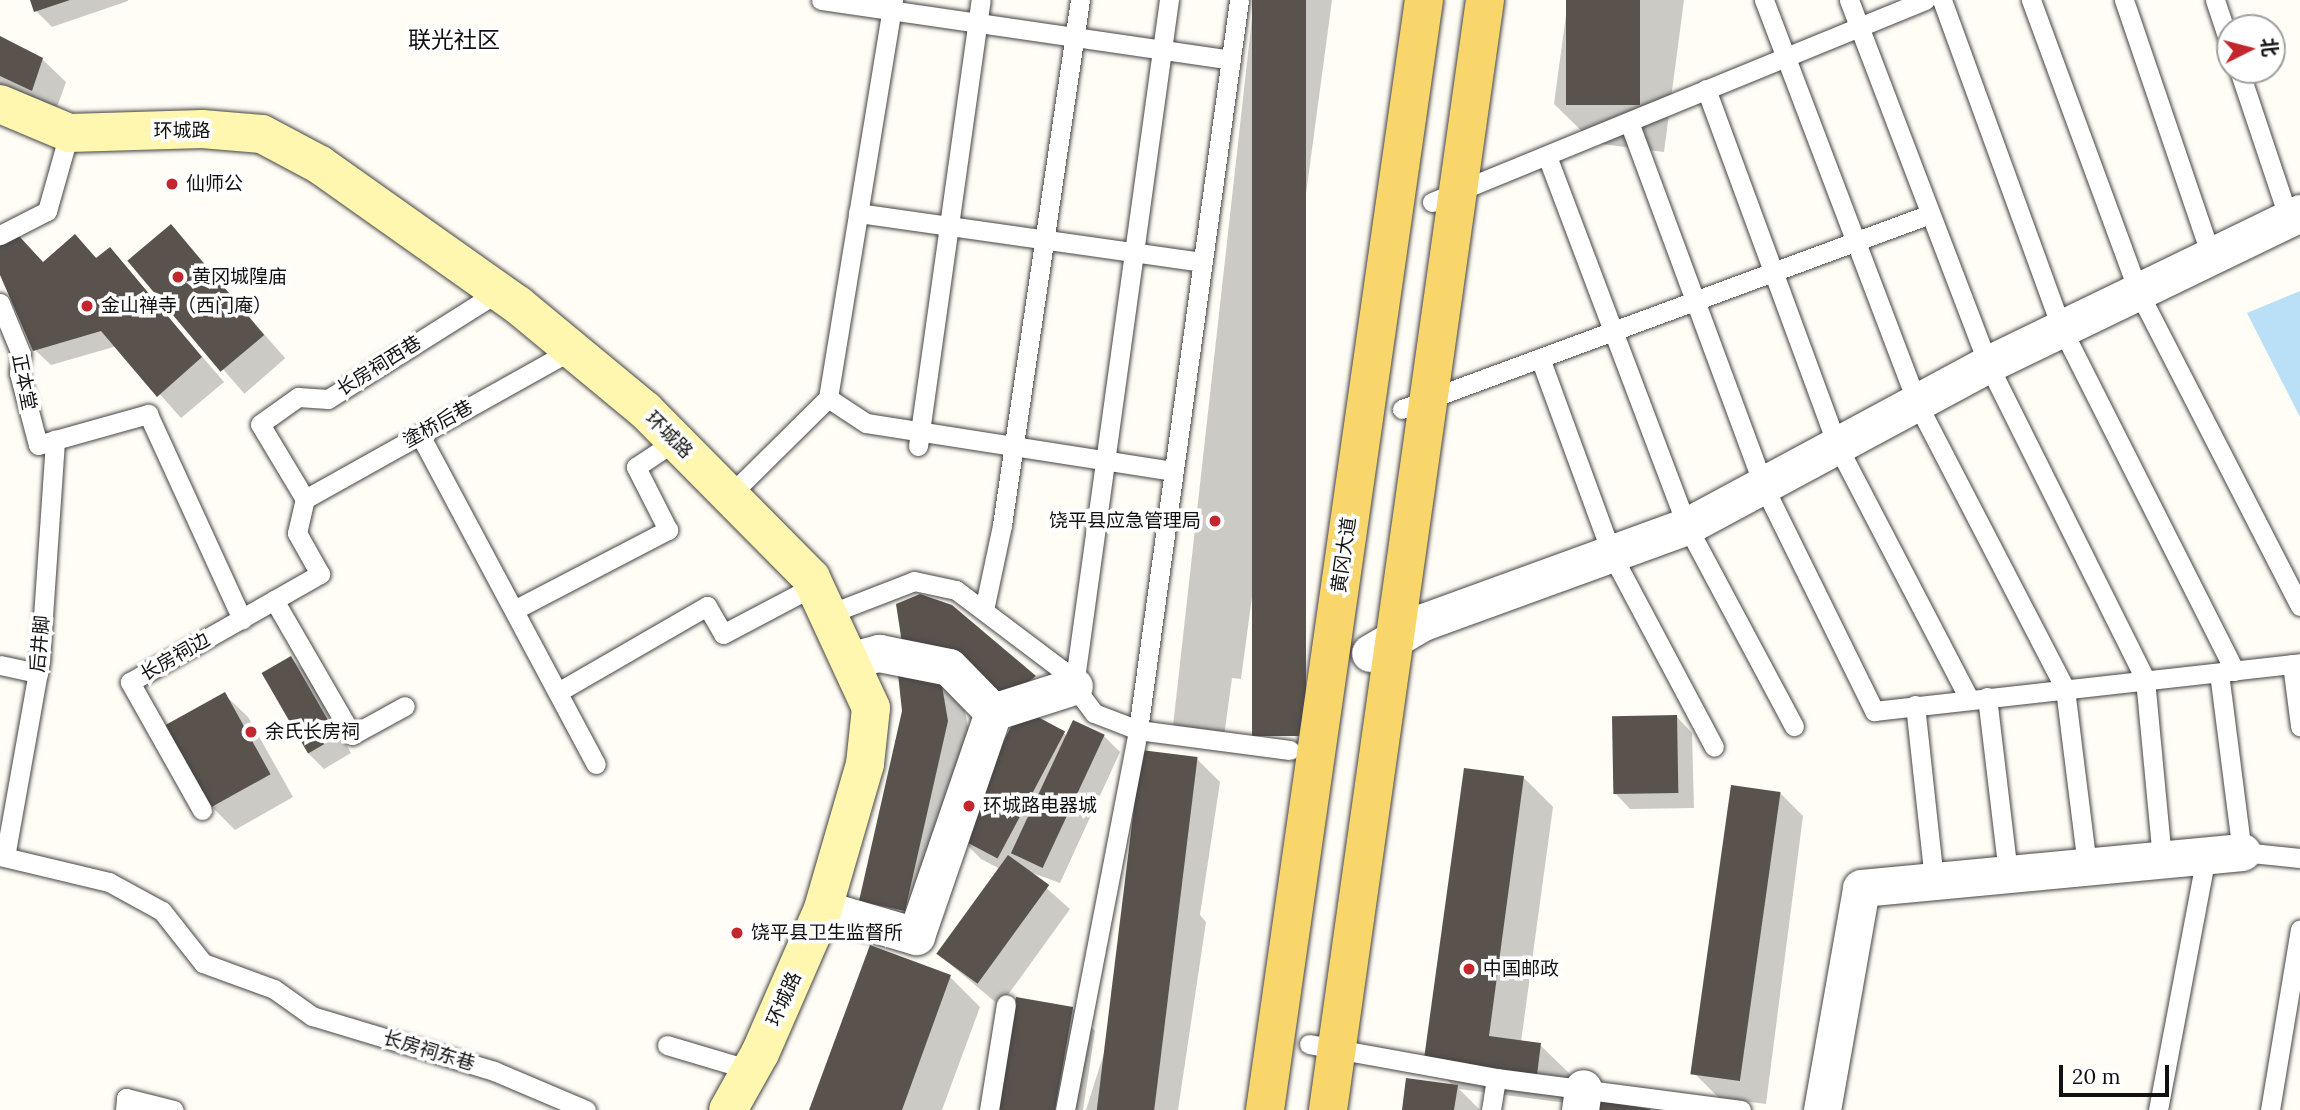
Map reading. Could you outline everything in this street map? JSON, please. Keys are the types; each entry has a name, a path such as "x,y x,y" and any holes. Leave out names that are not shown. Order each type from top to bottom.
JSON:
{"main road":[{"name":"黄冈大道","path":"1265,1110 1424,0"},
{"path":"1328,1110 1485,0"},
{"name":"环城路","path":"0,104 69,132 202,129 262,134 320,165 498,292 572,350 675,441 729,496 822,600 852,660 871,708 866,753 844,848 823,909 751,1070 728,1110"}],"street":[{"path":"1370,653 1423,622 1687,526 1764,487 1988,364 2211,256 2294,219"},
{"path":"852,660 879,653 949,667 993,712"},
{"path":"993,712 1074,687"},
{"path":"823,909 916,936 993,712"},
{"path":"1822,1110 1861,888 2242,852"}],"lane":[{"path":"821,0 1231,61"},
{"path":"729,496 828,398 894,0"},
{"path":"918,446 981,0"},
{"path":"984,610 1080,0"},
{"path":"1074,687 1137,254 1169,0"},
{"path":"1065,1110 1138,730 1239,0"},
{"path":"1764,0 1917,403 2065,689 2087,866"},
{"path":"1849,0 1988,364 2145,679 2162,858"},
{"path":"1432,202 1858,25 1925,0"},
{"path":"1942,0 2062,328 2227,672 2242,852"},
{"path":"2031,0 2138,291 2300,606"},
{"path":"2124,0 2211,256"},
{"path":"2244,84 2294,219"},
{"path":"1706,89 1838,447 1978,698 2008,873"},
{"path":"1629,121 1764,487 1874,711 2296,664 2300,726"},
{"path":"1,234 47,211 69,132"},
{"path":"1547,156 1687,526 1794,726"},
{"path":"858,213 1203,262"},
{"path":"1402,409 1930,214"},
{"name":"长房祠西巷","path":"305,499 260,424 298,397 328,399 498,292"},
{"name":"正本堂","path":"0,303 21,354 19,373 38,445 55,440"},
{"name":"塗桥后巷","path":"305,499 572,350"},
{"path":"1540,358 1612,555 1714,747"},
{"path":"828,398 866,423 1172,471"},
{"path":"55,440 148,414 242,619"},
{"path":"420,435 596,764"},
{"name":"后井脚","path":"55,440 38,673 2,856 109,882 162,911 203,963 274,989"},
{"path":"514,610 668,530 636,467 675,441"},
{"name":"长房祠边","path":"202,810 130,682 320,574 297,533 305,499"},
{"path":"558,692 707,606 723,634 822,600 914,581 957,590 1061,669 1094,713 1138,730 1290,750"},
{"path":"274,600 352,735 405,706"},
{"path":"0,665 38,673"},
{"path":"1915,705 1934,881"},
{"path":"2242,852 2300,846"},
{"path":"2242,852 2300,858"},
{"path":"2158,1110 2206,855"},
{"path":"2270,1110 2300,929"},
{"name":"长房祠东巷","path":"274,989 312,1016 494,1071 586,1110"},
{"path":"989,1110 1006,1004"},
{"path":"1309,1044 1496,1079 1582,1099 1741,1110"},
{"path":"667,1045 751,1070"},
{"path":"1491,1110 1496,1079"},
{"path":"121,1106 174,1110"}],"water":[{"path":"2300,291 2300,417 2247,313"}],"building":[{"path":"30,0 70,0 34,12"},
{"path":"1252,0 1306,0 1306,736 1252,736"},
{"path":"1566,0 1640,0 1640,105 1566,105"},
{"path":"0,36 43,58 32,91 0,76"},
{"name":"黄冈城隍庙","path":"171,224 264,335 221,372 127,261"},
{"name":"金山禅寺（西门庵）","path":"75,234 96,258 110,247 202,357 157,397 101,331 33,351 0,275 0,246 19,236 43,262"},
{"path":"920,594 952,605 1036,676 1006,699 902,643 896,604"},
{"path":"291,656 338,737 308,754 262,673"},
{"path":"897,665 940,674 948,721 905,911 859,901 902,711"},
{"path":"225,692 271,774 210,808 165,725"},
{"path":"1021,708 1065,731 998,859 953,835"},
{"path":"1677,715 1678,793 1613,794 1612,716"},
{"path":"1073,720 1105,735 1043,868 1011,853"},
{"path":"1141,750 1198,757 1154,1110 1097,1110"},
{"path":"1464,768 1524,776 1489,1036 1541,1043 1537,1075 1424,1059"},
{"path":"1731,785 1781,792 1740,1081 1690,1074"},
{"path":"1008,855 1049,885 978,984 936,954"},
{"path":"870,945 951,975 902,1110 809,1110"},
{"path":"1016,997 1073,1007 1055,1110 996,1109"},
{"path":"1406,1078 1458,1085 1454,1110 1402,1110"},
{"path":"1601,1101 1651,1109 1599,1110"}],"place":[{"name":"仙师公","path":"172,184"},
{"name":"黄冈城隍庙","path":"178,277"},
{"name":"金山禅寺（西门庵）","path":"87,306"},
{"name":"饶平县应急管理局","path":"1215,521"},
{"name":"余氏长房祠","path":"251,732"},
{"name":"环城路电器城","path":"969,806"},
{"name":"饶平县卫生监督所","path":"737,933"},
{"name":"中国邮政","path":"1469,969"}],"district":[{"name":"联光社区","path":"454,40"}]}
